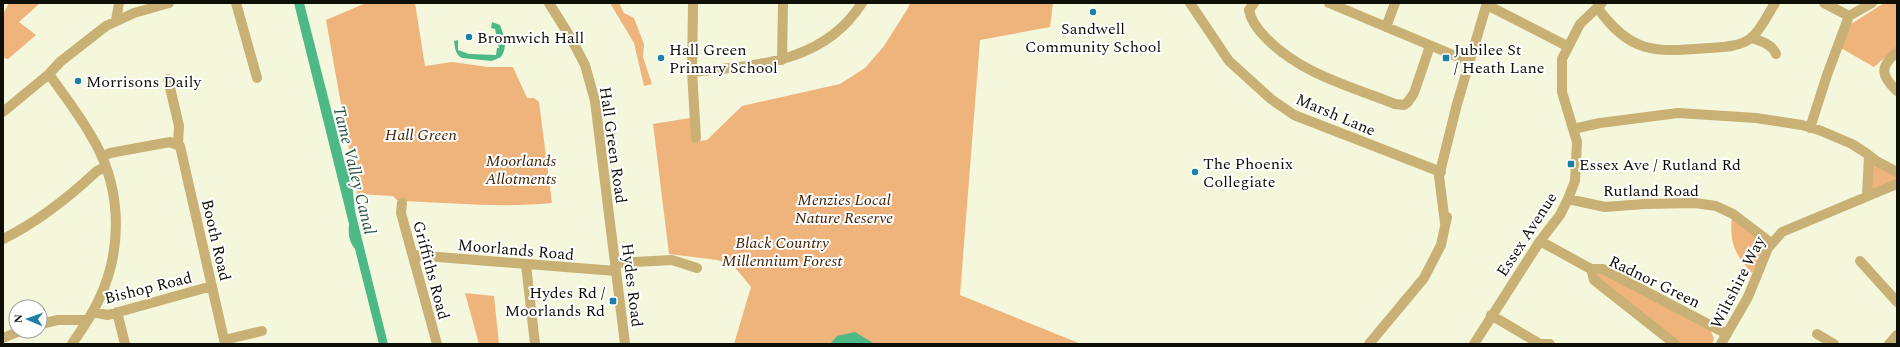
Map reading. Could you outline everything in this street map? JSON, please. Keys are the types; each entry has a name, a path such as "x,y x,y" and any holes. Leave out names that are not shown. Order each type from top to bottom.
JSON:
{"street":[{"path":"116,20 119,3"},
{"path":"236,3 257,78"},
{"name":"Hall Green Road","path":"549,3 572,40 585,65 595,100 611,229"},
{"path":"693,3 692,72 696,138"},
{"path":"782,60 783,3"},
{"path":"692,72 782,60 802,53 836,35 862,3"},
{"name":"Marsh Lane","path":"1190,3 1229,61 1270,99 1294,115 1441,172"},
{"path":"1254,3 1249,10 1250,18 1260,32 1280,52 1315,73 1395,104 1404,105 1412,99 1430,46"},
{"path":"1329,3 1470,62"},
{"path":"1386,27 1394,3"},
{"path":"1599,5 1604,17 1624,36 1652,50 1678,51 1723,47 1738,44 1751,38 1775,3"},
{"path":"1824,3 1849,16"},
{"path":"1810,128 1827,75 1849,16 1872,3"},
{"path":"3,112 49,74 60,62 116,20 162,4"},
{"path":"1370,344 1424,278 1441,245 1445,223 1439,183 1441,172 1457,104 1487,4 1567,46"},
{"name":"Essex Avenue","path":"1474,344 1491,314 1540,241 1560,215 1575,181 1576,142 1562,92 1562,58 1580,24 1599,5"},
{"path":"1751,38 1774,48 1776,54"},
{"path":"1897,52 1885,64 1884,74 1885,79 1897,91"},
{"path":"49,74 90,134 102,157 112,186 115,208 116,243 108,276 100,297 90,316 72,344"},
{"name":"Booth Road","path":"168,79 179,126 178,144 182,152 224,342"},
{"path":"1572,129 1600,123 1678,113 1756,118 1810,128 1852,144 1869,156 1897,172"},
{"path":"102,157 110,153 170,142 178,144"},
{"path":"1867,196 1869,156"},
{"path":"3,239 17,232 51,210 97,171 105,167"},
{"name":"Wiltshire Way","path":"1721,344 1748,297 1771,243 1782,232 1897,184"},
{"name":"Rutland Road","path":"1568,199 1605,206 1687,203 1716,206 1733,214 1771,243"},
{"name":"Griffiths Road","path":"402,203 402,213 437,344"},
{"name":"Hydes Road","path":"611,229 625,344"},
{"path":"1540,241 1590,269 1594,280 1675,344"},
{"name":"Moorlands Road","path":"414,255 526,265 616,267 672,260 697,268"},
{"path":"1860,261 1897,302"},
{"path":"526,265 536,344"},
{"name":"Radnor Green","path":"1590,269 1603,269 1727,334"},
{"name":"Bishop Road","path":"48,322 117,312 212,286"},
{"path":"117,312 125,344"},
{"path":"1491,314 1540,344 1550,344"},
{"path":"224,342 262,331"},
{"path":"1817,334 1834,344"},
{"path":"1889,344 1897,335"}],"green space":[{"path":"9,3 39,4 19,22 36,35 8,59 3,58 3,14"},
{"name":"Hall Green","path":"366,3 415,3 425,66 452,62 488,67 513,67 527,98 534,98 539,102 552,203 515,205 459,204 403,201 397,200 393,196 357,194 326,20"},
{"path":"610,3 619,3 624,13 634,18 644,44 643,57 652,84 644,86 634,43"},
{"name":"Menzies Local Nature Reserve","path":"910,3 1053,3 1050,27 980,40 960,295 1081,344 734,344 751,287 733,265 717,260 669,254 653,124 690,118 693,142 707,140 742,106 840,84 865,68 884,46"},
{"path":"1884,3 1897,3 1897,47 1874,67 1839,47 1848,26"},
{"path":"1875,165 1897,176 1897,181 1870,192 1871,167"},
{"path":"1732,217 1761,241 1763,250 1752,273 1741,260 1734,248 1731,234"},
{"path":"1603,273 1711,331 1714,339 1712,344 1681,344 1598,278 1598,274"},
{"path":"465,293 494,296 499,344 479,344"}],"shaded area":[{"path":"294,3 304,3 345,164 352,183 355,211 388,344 379,344 355,249 350,240 349,224"},
{"path":"492,22 500,25 504,37 505,45 501,57 492,61 462,58 458,55 454,41 458,40 458,50 469,54 496,55 497,48 499,48 495,29 491,28"},
{"path":"855,332 875,344 830,344 837,336"}],"place":[{"name":"Sandwell Community School","path":"1093,12"},
{"name":"Bromwich Hall","path":"469,37"},
{"name":"Hall Green Primary School","path":"661,58"},
{"name":"Jubilee St / Heath Lane","path":"1446,58"},
{"name":"Morrisons Daily","path":"78,81"},
{"name":"Essex Ave / Rutland Rd","path":"1571,164"},
{"name":"The Phoenix Collegiate","path":"1195,172"},
{"name":"Hydes Rd / Moorlands Rd","path":"613,301"}],"park label":[{"name":"Moorlands Allotments","path":"521,169"},
{"name":"Black Country Millennium Forest","path":"782,251"}],"water label":[{"name":"Tame Valley Canal","path":"355,170"}]}
